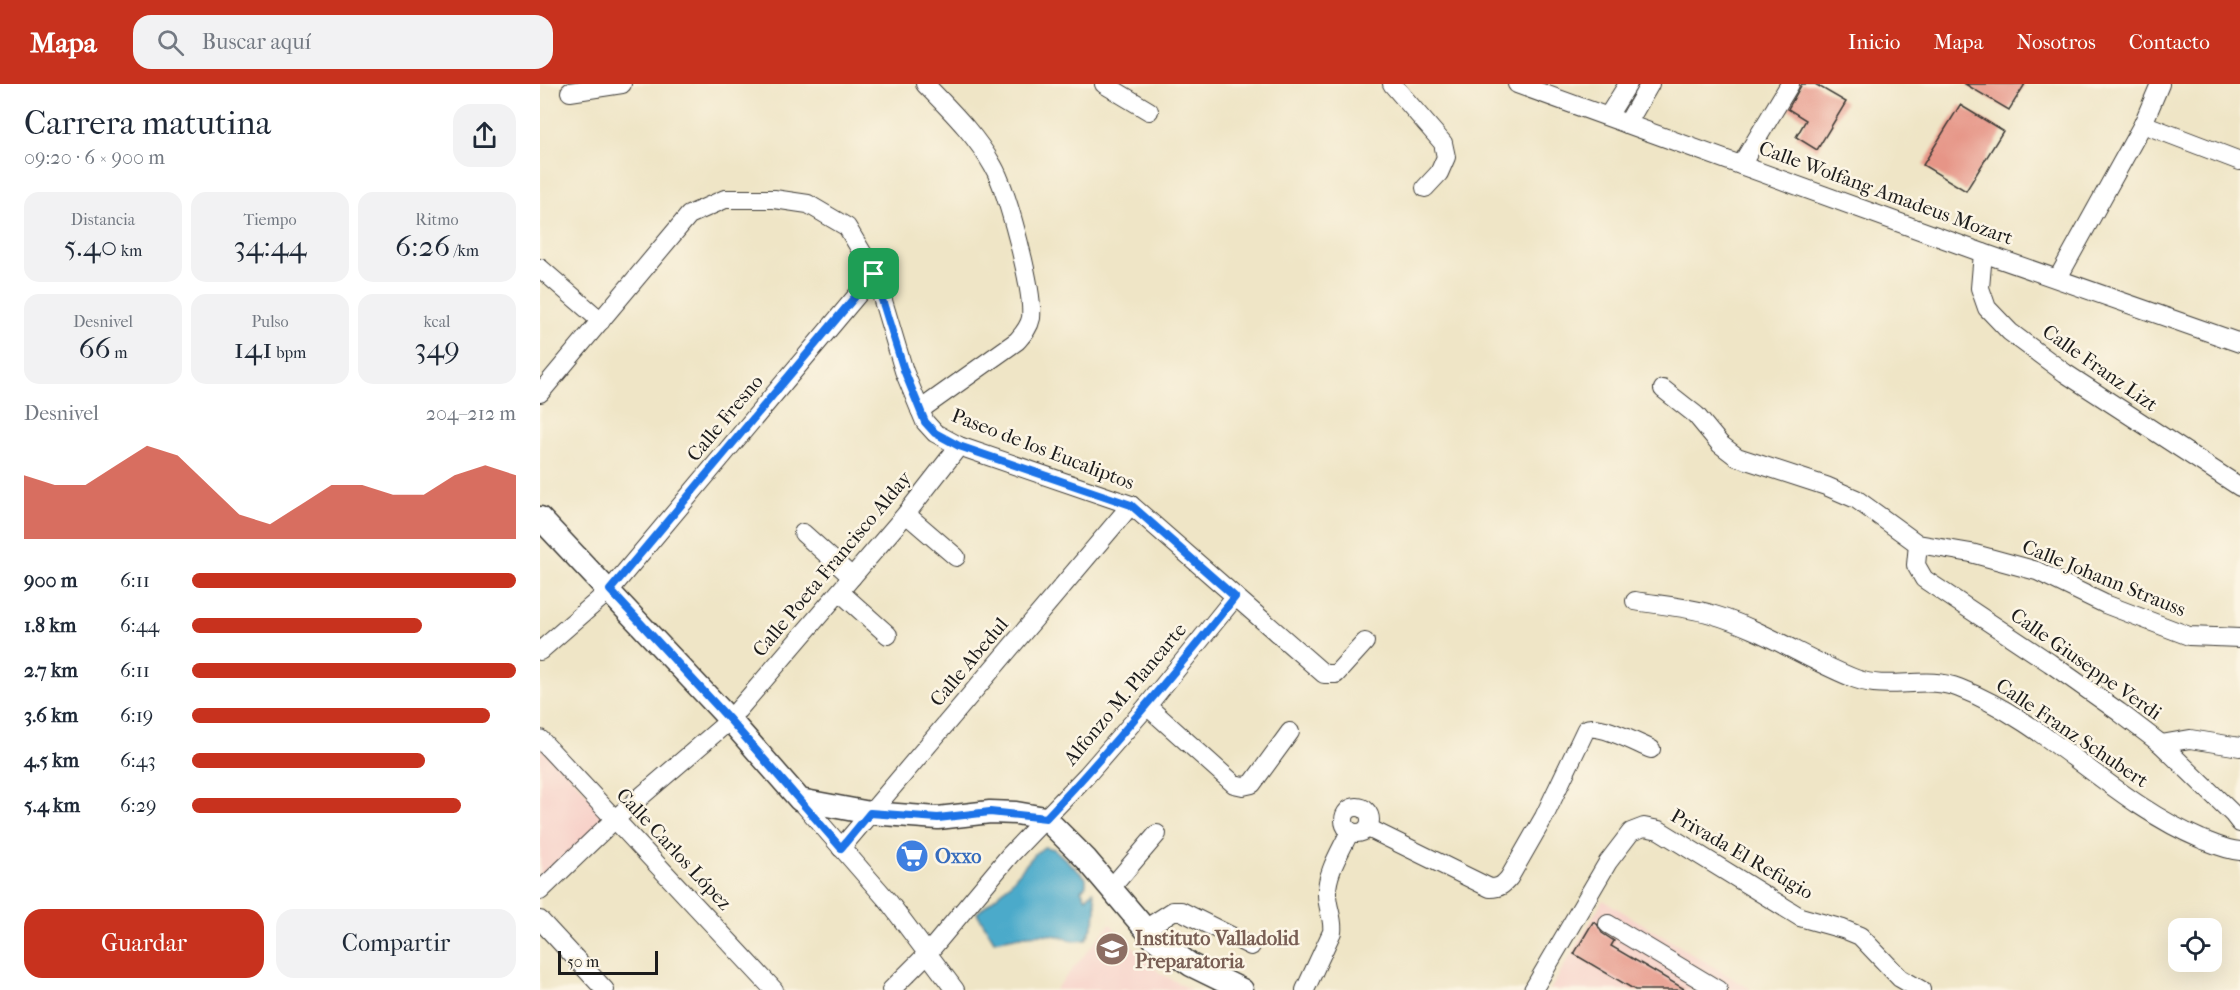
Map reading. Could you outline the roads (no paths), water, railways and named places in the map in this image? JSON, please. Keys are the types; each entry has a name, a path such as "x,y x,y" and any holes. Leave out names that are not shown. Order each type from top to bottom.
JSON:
{"main road":[{"path":"540,518 734,715 800,800 870,813 938,818 990,812 1046,818 1111,888 1153,938 1191,965 1242,990"}],"street":[{"path":"570,92 620,84"},
{"path":"920,410 1017,341 1028,329 1031,317 1030,298 1010,207 994,167 967,127 925,84"},
{"path":"1104,84 1149,111"},
{"path":"1392,84 1443,143 1446,158 1439,173 1425,188"},
{"name":"Calle Wolfang Amadeus Mozart","path":"1517,84 1983,253 2240,343"},
{"path":"1608,116 1628,84"},
{"path":"1627,123 1650,84"},
{"path":"1741,165 1790,84"},
{"path":"2058,278 2143,124 2160,84"},
{"path":"2143,124 2240,160"},
{"name":"Paseo de los Eucaliptos","path":"540,393 688,215 725,200 774,199 808,204 847,227 874,274 904,370 925,422 935,433 959,446 1131,505 1324,674 1336,674 1365,642"},
{"name":"Calle Franz Lizt","path":"1983,253 1980,288 1988,308 2010,332 2065,373 2240,487"},
{"path":"540,268 601,321"},
{"name":"Calle Fresno","path":"540,651 610,590 874,274"},
{"path":"1663,389 1696,415 1720,444 1737,457 1826,486 1856,500 1918,544"},
{"name":"Calle Poeta Francisco Alday","path":"540,891 616,818 734,715 906,514 959,446"},
{"name":"Calle Abedul","path":"841,848 1131,505"},
{"path":"906,514 956,557"},
{"path":"803,533 852,577"},
{"name":"Calle Johann Strauss","path":"1918,544 1971,553 2037,571 2105,604 2189,636 2240,638"},
{"name":"Calle Giuseppe Verdi","path":"1918,544 1916,565 1924,579 2050,663 2161,744 2234,814 2240,823"},
{"path":"840,592 888,634"},
{"name":"Alfonzo M. Plancarte","path":"891,990 928,953 980,889 1087,775 1147,706 1235,597"},
{"name":"Calle Franz Schubert","path":"1635,601 1710,614 1753,629 1857,679 1883,684 1934,683 1958,687 2006,711 2145,809 2188,833 2223,848 2240,851"},
{"path":"1147,706 1234,784 1243,786 1252,784 1290,732"},
{"path":"1305,990 1332,932 1333,923 1326,897 1328,880 1359,830 1491,888 1497,888 1509,878 1544,817 1586,729 1592,727 1603,730 1651,749"},
{"name":"Calle Carlos López","path":"540,739 774,990"},
{"path":"2161,744 2190,739 2240,747"},
{"path":"800,800 888,901 955,990"},
{"name":"Privada El Refugio","path":"1533,990 1608,862 1631,832 1644,827 1659,830 1800,917 1860,936 1900,978 1921,990"},
{"path":"1111,888 1157,834"},
{"path":"1145,929 1173,911 1181,911 1251,946"},
{"path":"540,920 605,990"},
{"path":"1608,924 1718,990"}],"water":[{"path":"1044,847 1054,849 1086,878 1086,885 1081,890 1086,898 1093,891 1096,916 1086,940 1075,941 1053,935 1038,934 994,941 977,913 1005,889 1035,854"}],"place":[{"name":"Oxxo","path":"912,856"},
{"name":"Instituto Valladolid Preparatoria","path":"1112,949"}]}
